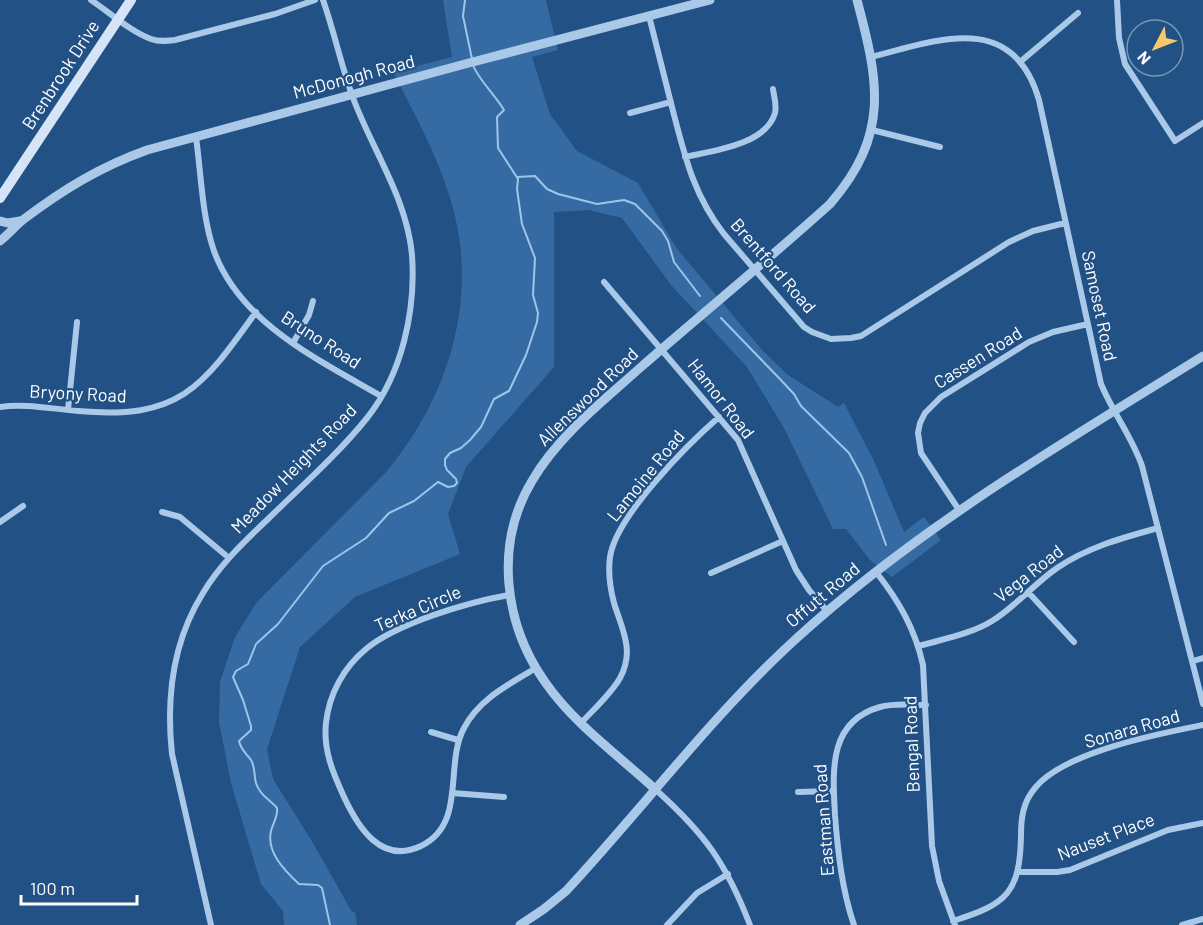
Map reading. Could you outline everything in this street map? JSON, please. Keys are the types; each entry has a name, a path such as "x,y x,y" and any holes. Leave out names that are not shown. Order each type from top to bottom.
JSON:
{"main road":[{"name":"Brenbrook Drive","path":"0,198 130,0"}],"street":[{"path":"91,0 151,39 175,40 275,14 315,0"},
{"name":"Meadow Heights Road","path":"211,925 172,754 170,700 177,654 202,593 229,558 352,436 381,396 398,360 404,339 412,288 411,254 402,209 352,95 323,0"},
{"name":"McDonogh Road","path":"0,241 22,220 66,189 99,169 147,150 499,54 710,0"},
{"name":"Allenswood Road","path":"750,925 728,874 696,827 581,723 556,697 536,668 521,637 509,595 510,548 521,503 531,482 562,442 613,392 817,216 842,191 862,157 872,130 876,99 871,57 857,0"},
{"path":"1117,0 1119,38 1125,64 1175,141 1203,123"},
{"path":"1020,62 1078,13"},
{"name":"Brentford Road","path":"649,16 685,158 705,207 754,270 804,327 812,332 831,339 851,339 870,331 1009,242 1033,231 1065,223"},
{"name":"Samoset Road","path":"871,57 942,39 967,37 995,44 1020,62 1035,85 1101,384 1137,452 1203,704"},
{"path":"685,158 741,144 757,135 775,113 773,89"},
{"path":"630,112 671,102"},
{"path":"872,130 940,147"},
{"name":"Bruno Road","path":"196,137 213,249 228,279 256,312 293,344 381,396"},
{"path":"0,221 8,223 22,220"},
{"name":"Hamor Road","path":"604,282 738,441 802,580 827,612"},
{"path":"293,344 309,315 312,301"},
{"name":"Bryony Road","path":"0,407 22,405 121,413 155,407 173,400 205,379 256,312"},
{"path":"68,410 77,322"},
{"name":"Cassen Road","path":"959,510 921,453 918,433 925,413 941,397 1029,342 1053,332 1088,324"},
{"name":"Offutt Road","path":"520,925 566,891 758,675 827,612 959,510 1203,356"},
{"name":"Lamoine Road","path":"581,723 615,686 625,667 627,657 626,636 610,586 609,570 615,540 629,516 683,450 719,417"},
{"path":"0,522 23,506"},
{"path":"162,512 180,517 229,558"},
{"name":"Vega Road","path":"919,646 992,621 1057,568 1090,549 1109,541 1158,528"},
{"path":"711,573 783,541"},
{"name":"Bengal Road","path":"876,572 904,610 919,646 925,681 932,846 939,882 954,923"},
{"path":"1028,592 1074,642"},
{"name":"Terka Circle","path":"509,595 462,605 382,637 367,648 343,674 329,707 326,742 333,773 356,822 372,840 391,850 411,850 431,840 446,823 458,740 469,718 486,700 536,668"},
{"path":"1193,661 1203,658"},
{"name":"Eastman Road","path":"854,925 841,877 834,791 835,751 840,739 856,720 879,707 926,705"},
{"name":"Sonara Road","path":"954,923 980,913 1001,900 1014,883 1018,872 1023,810 1028,798 1042,780 1065,766 1127,742 1203,725"},
{"path":"430,732 458,740"},
{"path":"798,792 834,791"},
{"path":"452,793 504,797"},
{"name":"Nauset Place","path":"1018,872 1070,870 1167,830 1203,823"},
{"path":"667,925 697,893 728,874"},
{"path":"1182,925 1203,919"}],"shaded area":[{"path":"443,0 546,0 558,50 532,57 550,114 577,151 638,183 677,249 763,351 788,375 838,407 844,403 874,461 904,532 924,517 941,540 892,577 870,560 846,529 833,529 784,428 747,367 671,285 622,218 589,210 554,212 554,367 466,467 448,514 460,554 355,597 300,647 267,749 273,779 352,912 355,912 357,925 284,925 283,911 261,884 231,783 219,722 220,682 235,637 257,602 386,472 409,442 428,410 443,375 454,340 460,303 462,266 458,229 437,161 393,72 452,57"}],"waterway":[{"path":"465,0 463,16 472,59"},
{"path":"330,925 322,888 318,885 299,884 274,854 270,839 277,808 257,787 252,762 240,744 239,741 251,730 251,726 233,677 236,671 248,664 256,644 278,624 323,566 366,538 389,513 414,501 438,482 448,487 457,483 447,470 445,459 450,453 461,448 481,427 494,399 509,391 526,355 538,313 533,295 535,258 522,224 517,189 518,179 498,148 497,117 504,110 473,65"},
{"path":"517,177 535,176 547,189 558,194 597,204 624,200 635,204 662,231 668,241 674,262 700,296"},
{"path":"721,318 794,394 801,406 849,453 862,477 886,545"}]}
